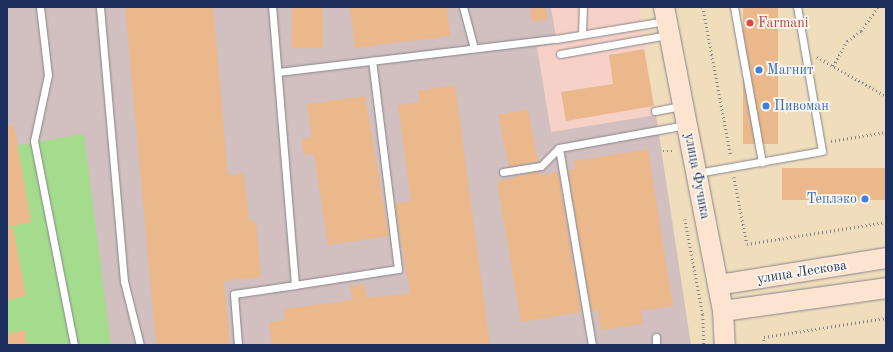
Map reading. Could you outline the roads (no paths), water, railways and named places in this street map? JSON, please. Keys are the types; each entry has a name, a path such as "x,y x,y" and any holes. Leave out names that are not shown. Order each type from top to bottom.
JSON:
{"street":[{"name":"улица Фучика","path":"667,21 684,106 677,127 696,173 723,312 725,345"},
{"name":"улица Лескова","path":"718,285 886,258"},
{"name":"улица Лескова","path":"723,312 886,288"}],"lane":[{"path":"40,7 48,75 34,141 74,345"},
{"path":"100,7 124,281 140,345"},
{"path":"272,7 296,284"},
{"path":"463,7 474,48"},
{"path":"582,34 583,7"},
{"path":"734,7 762,162"},
{"path":"696,173 822,152 797,7"},
{"path":"278,72 582,34 667,21"},
{"path":"560,54 667,21"},
{"path":"238,345 234,294 398,269 372,61"},
{"path":"655,111 684,106"},
{"path":"503,172 541,166 559,148 677,127"},
{"path":"559,148 592,345"},
{"path":"656,337 656,345"}],"place":[{"name":"Farmani","path":"750,23"},
{"name":"Магнит","path":"759,70"},
{"name":"Пивоман","path":"766,106"},
{"name":"Теплэко","path":"865,199"}]}
